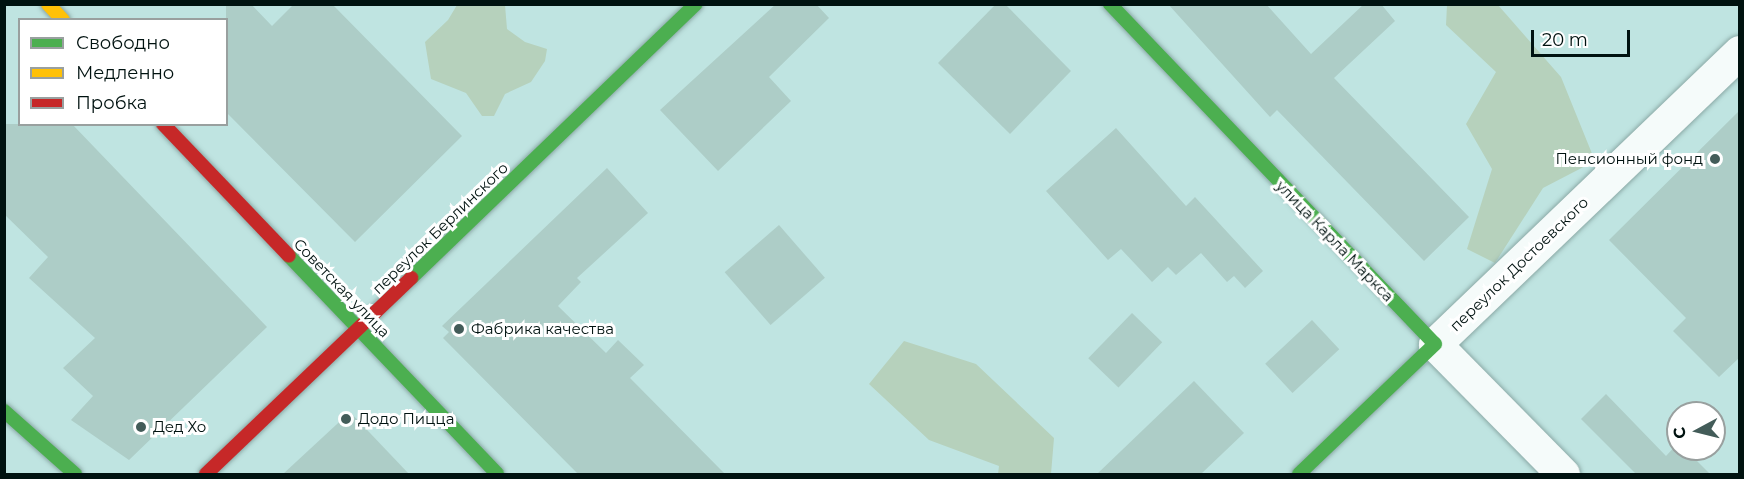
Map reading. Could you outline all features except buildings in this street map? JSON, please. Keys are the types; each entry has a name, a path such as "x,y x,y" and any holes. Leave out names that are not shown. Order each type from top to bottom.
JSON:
{"street":[{"path":"48,4 61,18"},
{"name":"переулок Берлинского","path":"206,474 696,4"},
{"name":"улица Карла Маркса","path":"1110,4 1435,344 1563,474"},
{"name":"переулок Достоевского","path":"1299,474 1740,52"},
{"name":"Советская улица","path":"165,126 497,474"},
{"path":"4,411 75,474"}],"green space":[{"path":"457,5 505,5 507,29 525,42 547,49 545,61 531,82 505,94 494,116 482,116 466,93 431,79 425,42 448,20"},
{"path":"1447,5 1498,5 1561,77 1595,161 1543,188 1495,263 1467,249 1492,169 1466,124 1496,72 1446,25"},
{"path":"904,341 976,364 1054,438 1051,474 998,474 999,466 929,440 869,384"}],"traffic: fast":[{"path":"411,278 696,4"},
{"path":"1110,4 1435,344 1299,474"},
{"path":"289,256 497,474"},
{"path":"4,411 75,474"}],"traffic: slow":[{"path":"48,4 61,18"}],"traffic: jam":[{"path":"165,126 289,256"},
{"path":"206,474 411,278"}],"place":[{"name":"Пенсионный фонд","path":"1715,159"},
{"name":"Фабрика качества","path":"459,329"},
{"name":"Додо Пицца","path":"346,419"},
{"name":"Дед Хо","path":"141,427"}]}
